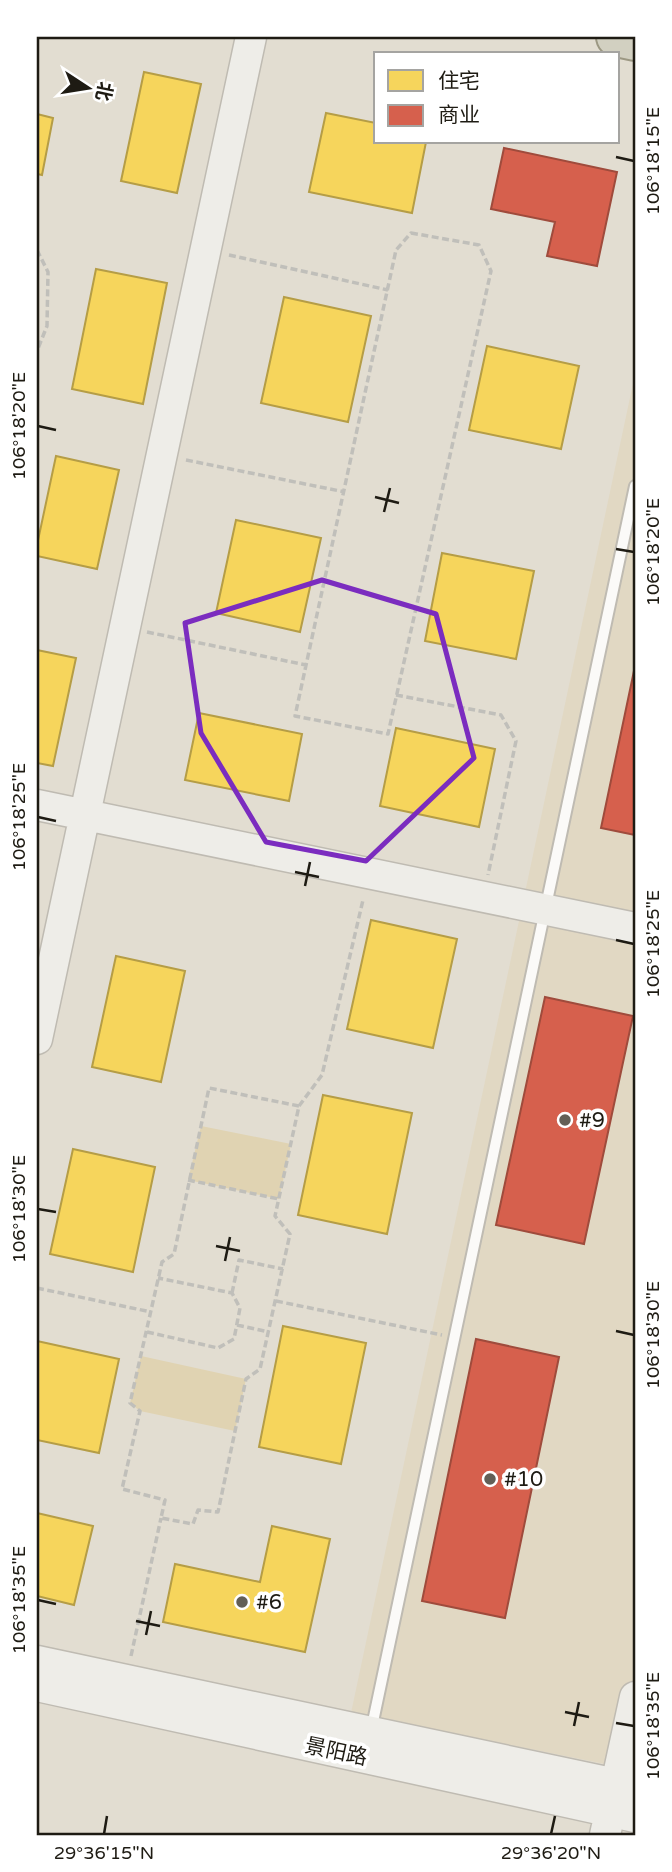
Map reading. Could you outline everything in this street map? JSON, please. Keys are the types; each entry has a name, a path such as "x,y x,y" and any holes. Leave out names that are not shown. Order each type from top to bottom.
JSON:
{"highway":[{"path":"616,37 635,41"}],"street":[{"path":"37,1039 251,37"},
{"path":"37,805 635,928"},
{"name":"景阳路","path":"37,1661 626,1785"},
{"name":"景阳路","path":"37,1686 617,1822"},
{"path":"617,1822 626,1785 635,1697"},
{"path":"634,1835 635,1830"}],"lane":[{"path":"370,1733 635,486"}],"path":[{"path":"411,233 479,246 491,271 388,734 295,716 388,290 397,250 411,233"},
{"path":"37,250 48,272 47,326 37,351"},
{"path":"206,250 388,290"},
{"path":"162,455 345,492"},
{"path":"125,627 306,665"},
{"path":"396,695 501,715 516,741 483,897"},
{"path":"161,1518 193,1524 198,1510 218,1512 246,1379 260,1369 283,1270 290,1234 275,1216 299,1106 322,1075 363,900"},
{"path":"126,1680 165,1500 122,1489 140,1411 130,1403 162,1262 174,1254 209,1088 299,1106"},
{"path":"188,1180 279,1199"},
{"path":"146,1332 218,1348 234,1339 240,1308 232,1293 239,1260 283,1270"},
{"path":"158,1278 232,1293"},
{"path":"37,1288 151,1312"},
{"path":"276,1301 455,1337"},
{"path":"237,1325 269,1332"}],"highlighted area":[{"path":"322,580 436,614 474,758 366,861 266,842 201,733 185,623"}],"shaded area":[{"path":"635,374 635,1770 351,1713"},
{"path":"201,1126 291,1144 279,1199 188,1180"},
{"path":"141,1356 246,1379 235,1431 140,1411 130,1403"}],"building: 住宅":[{"path":"144,72 201,84 177,193 121,181"},
{"path":"326,113 374,123 374,144 426,144 412,213 309,192"},
{"path":"37,114 53,118 42,175 37,174"},
{"path":"96,269 167,283 143,404 72,389"},
{"path":"284,297 371,316 348,422 261,403"},
{"path":"487,346 579,366 561,449 469,430"},
{"path":"56,456 119,470 97,569 37,556"},
{"path":"236,520 321,538 300,632 216,613"},
{"path":"442,553 534,571 516,659 425,641"},
{"path":"37,650 76,658 53,766 37,763"},
{"path":"199,713 302,734 289,801 185,780"},
{"path":"396,728 495,749 479,827 380,806"},
{"path":"371,920 457,939 433,1048 347,1029"},
{"path":"116,956 185,971 161,1082 92,1067"},
{"path":"323,1095 412,1113 387,1234 298,1215"},
{"path":"73,1149 155,1167 133,1272 50,1254"},
{"path":"283,1326 366,1343 341,1464 259,1447"},
{"path":"37,1341 119,1359 99,1453 37,1440"},
{"path":"37,1513 93,1526 74,1605 37,1596"},
{"name":"#6","path":"272,1526 330,1539 305,1652 163,1622 175,1564 260,1582"}],"building: 商业":[{"path":"504,148 617,172 597,266 547,256 555,222 491,209"},
{"path":"635,666 635,835 601,828"},
{"name":"#9","path":"545,997 633,1016 584,1244 496,1225"},
{"name":"#10","path":"476,1339 559,1357 505,1618 422,1601"}],"place":[{"name":"#9","path":"565,1120"},
{"name":"#10","path":"490,1479"},
{"name":"#6","path":"242,1602"}]}
